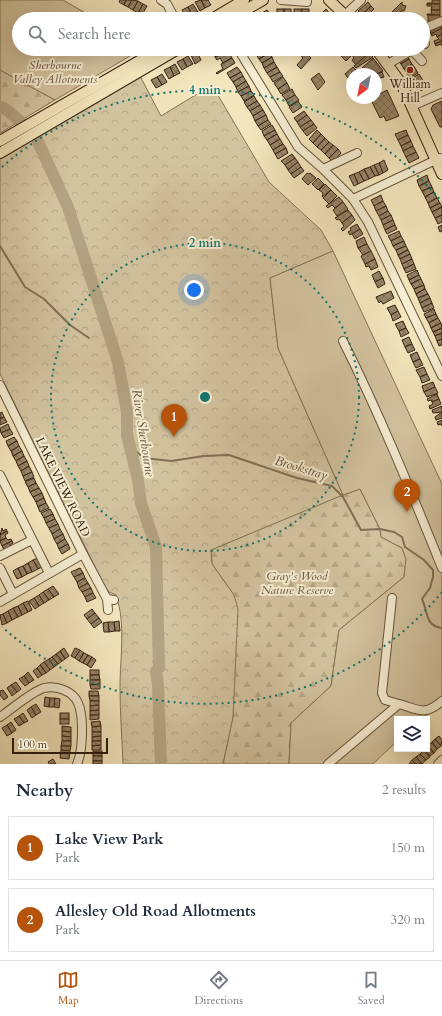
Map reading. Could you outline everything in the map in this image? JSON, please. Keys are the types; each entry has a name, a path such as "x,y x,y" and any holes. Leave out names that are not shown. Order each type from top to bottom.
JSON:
{"main road":[{"path":"226,12 244,0"},
{"path":"242,12 263,0"},
{"path":"329,0 342,12"},
{"path":"0,141 148,56"},
{"path":"0,152 166,56"},
{"path":"382,56 401,83 439,161 442,174"}],"street":[{"path":"161,0 167,4 171,12"},
{"path":"281,0 307,2"},
{"path":"351,12 361,0"},
{"path":"430,26 442,21"},
{"path":"242,56 298,147 353,199 384,252 442,376"},
{"path":"388,64 402,56"},
{"path":"417,56 422,61"},
{"path":"412,106 442,93"},
{"path":"323,169 357,153"},
{"path":"353,199 439,161"},
{"path":"342,341 371,398 400,464 442,568"},
{"name":"LAKE VIEW ROAD","path":"0,384 83,554 111,600 108,610"},
{"path":"0,475 49,573"},
{"path":"0,556 32,540"},
{"path":"0,602 83,554"},
{"path":"0,568 13,594"},
{"path":"392,598 382,693 385,700 424,712 442,700"},
{"path":"0,717 40,690 54,687 66,691 78,702 80,712 81,746 77,764"},
{"path":"328,764 399,704"},
{"path":"438,764 442,760"}],"green space":[{"name":"Sherbourne Valley Allotments","path":"0,0 63,0 84,12 12,12 12,56 130,56 55,100 0,70"},
{"path":"0,70 55,100 0,133"},
{"path":"140,76 161,116 212,85 269,182 321,230 333,251 270,278 278,348 343,495 211,550 212,564 234,595 238,609 233,717 223,764 123,764 120,697 122,629 116,595 109,592 104,585 0,374 0,159"},
{"path":"333,251 442,484 442,702 426,716 394,716 394,744 373,764 289,764 291,723 331,686 339,630 404,577 406,559 402,548 381,537 380,529 360,489 343,495 278,348 270,278"},
{"name":"Gray's Wood Nature Reserve","path":"360,489 380,529 381,537 402,548 406,559 404,577 339,630 331,686 291,723 289,764 223,764 233,717 234,595 212,564 211,550 321,503"}],"building":[{"path":"120,0 126,0 124,5 119,2"},
{"path":"126,0 132,0 128,7 124,5"},
{"path":"132,0 138,1 133,10 128,7"},
{"path":"201,0 208,0 211,5 205,8"},
{"path":"201,0 205,8 200,11 195,2"},
{"path":"432,0 440,0 440,4 427,4 432,3"},
{"path":"138,1 143,4 139,12 133,10"},
{"path":"368,2 371,6 365,12 358,11"},
{"path":"402,2 402,5 406,6 404,11 392,12"},
{"path":"143,4 147,6 144,12 139,12"},
{"path":"193,4 198,12 190,12 188,7"},
{"path":"427,4 440,4 440,10 431,10 432,6 427,6"},
{"path":"371,6 374,9 371,12 365,12"},
{"path":"188,7 190,12 183,12 182,10"},
{"path":"277,9 284,9 284,12 277,12"},
{"path":"284,9 291,9 291,12 284,12"},
{"path":"294,9 302,9 302,12 294,12"},
{"path":"302,9 309,9 309,12 302,12"},
{"path":"431,10 440,10 440,15 430,15 432,14"},
{"path":"430,15 440,15 440,21 430,21"},
{"path":"441,23 442,28 431,34 430,31 434,29 433,27"},
{"path":"442,28 442,34 437,37 436,34 432,36 431,34"},
{"path":"442,34 442,41 435,44 434,41 439,39 437,37"},
{"path":"442,41 442,46 441,44 436,46 435,44"},
{"path":"188,56 193,64 187,67 183,59"},
{"path":"191,56 199,56 201,60 195,64"},
{"path":"231,56 232,58 223,63 220,58 217,60 215,57"},
{"path":"257,56 264,56 259,59"},
{"path":"264,56 272,57 262,63 259,59"},
{"path":"301,56 309,56 311,58 301,69 297,65 303,58"},
{"path":"341,56 351,56 346,61"},
{"path":"353,56 366,56 356,65 352,60 354,58"},
{"path":"366,56 373,57 356,68 354,66"},
{"path":"405,56 408,56 409,59 401,64 398,60"},
{"path":"272,57 274,62 264,68 262,63"},
{"path":"232,58 235,63 217,74 216,73 223,69 221,64"},
{"path":"373,58 381,68 362,68"},
{"path":"183,59 187,67 182,70 177,62"},
{"path":"409,59 412,64 404,69 401,64"},
{"path":"274,62 277,67 267,73 264,68"},
{"path":"175,64 180,73 174,76 170,67"},
{"path":"412,64 415,68 407,73 404,69"},
{"path":"170,67 174,76 169,79 164,70"},
{"path":"237,67 241,72 230,78 227,73"},
{"path":"277,67 280,72 270,77 267,73"},
{"path":"415,68 418,73 410,78 407,73"},
{"path":"241,72 243,76 233,82 230,78"},
{"path":"280,72 283,76 273,82 270,77"},
{"path":"319,73 325,82 318,90 311,79"},
{"path":"162,74 167,82 162,85 157,77"},
{"path":"419,74 427,87 419,92 411,79"},
{"path":"243,76 246,81 236,87 233,82"},
{"path":"157,77 162,85 156,88 151,80"},
{"path":"283,77 287,83 278,89 274,83"},
{"path":"246,81 249,86 238,92 236,87"},
{"path":"287,83 290,89 281,94 278,89"},
{"path":"249,86 251,91 241,96 238,92"},
{"path":"292,89 295,95 286,100 282,95"},
{"path":"387,90 399,116 386,121 384,116 380,118 373,104 382,104 382,93"},
{"path":"251,91 254,95 244,101 241,96"},
{"path":"295,95 299,100 289,106 286,100"},
{"path":"254,96 257,101 247,107 244,102"},
{"path":"257,101 260,105 250,111 247,107"},
{"path":"298,101 302,107 293,113 289,107"},
{"path":"442,101 442,127 440,127 431,109 433,105"},
{"path":"260,105 263,110 253,116 250,111"},
{"path":"263,110 266,115 255,121 253,116"},
{"path":"304,111 307,115 297,122 294,118"},
{"path":"266,115 268,120 258,126 255,121"},
{"path":"307,115 311,120 300,127 297,122"},
{"path":"268,120 271,124 261,130 258,126"},
{"path":"311,120 314,124 303,131 300,127"},
{"path":"314,124 317,128 307,136 303,131"},
{"path":"272,125 275,130 264,136 262,131"},
{"path":"275,130 277,134 267,140 264,136"},
{"path":"317,130 321,134 313,143 309,139"},
{"path":"406,130 408,135 398,140 395,134"},
{"path":"277,134 280,139 270,145 267,140"},
{"path":"321,134 325,138 317,147 313,143"},
{"path":"408,135 411,141 401,146 398,140"},
{"path":"325,138 329,142 321,150 317,147"},
{"path":"280,139 283,144 273,150 270,145"},
{"path":"411,141 413,146 403,151 401,146"},
{"path":"329,142 333,145 325,154 321,150"},
{"path":"283,144 286,148 275,154 273,150"},
{"path":"333,145 338,149 329,158 325,154"},
{"path":"413,146 416,152 406,157 403,151"},
{"path":"286,148 288,153 278,159 275,154"},
{"path":"338,149 341,153 333,162 329,158"},
{"path":"416,152 419,158 409,163 406,157"},
{"path":"292,154 295,158 285,165 281,161"},
{"path":"295,158 298,162 288,170 285,165"},
{"path":"384,160 388,170 383,173 379,163"},
{"path":"298,162 301,167 291,174 288,170"},
{"path":"379,163 383,173 379,175 374,165"},
{"path":"374,165 379,175 375,176 370,167"},
{"path":"301,167 304,171 294,178 291,174"},
{"path":"370,167 375,176 369,179 364,169"},
{"path":"364,169 369,179 364,181 359,172"},
{"path":"359,172 364,181 358,184 354,174"},
{"path":"307,173 310,173 316,178 308,185 302,179"},
{"path":"354,174 358,184 354,186 349,176"},
{"path":"427,175 429,181 419,186 417,180"},
{"path":"318,178 324,184 318,190 312,184"},
{"path":"429,181 432,187 422,191 419,186"},
{"path":"325,184 331,190 322,197 323,193 319,190"},
{"path":"432,187 434,192 425,197 422,191"},
{"path":"331,190 337,196 329,204 323,198"},
{"path":"434,192 437,198 428,203 425,197"},
{"path":"381,195 383,201 374,206 371,200"},
{"path":"339,197 343,202 335,208 332,205 328,208 326,206"},
{"path":"437,198 440,203 430,208 428,203"},
{"path":"383,201 386,206 376,211 374,206"},
{"path":"343,202 348,209 337,216 333,210"},
{"path":"440,203 442,207 432,212 430,208"},
{"path":"386,206 388,211 379,216 376,211"},
{"path":"442,207 442,215 435,218 432,212"},
{"path":"348,210 352,215 342,223 339,219 337,220 335,218"},
{"path":"388,211 391,215 381,220 379,216"},
{"path":"352,215 355,220 343,231 341,229 344,226 342,223"},
{"path":"391,215 393,220 383,225 381,220"},
{"path":"442,215 442,222 438,224 435,218"},
{"path":"393,220 395,225 385,230 383,225"},
{"path":"357,224 360,229 350,235 348,232 351,230 350,228"},
{"path":"395,225 397,229 387,234 385,230"},
{"path":"442,225 442,231 440,232 438,227"},
{"path":"360,229 363,234 355,239 352,234"},
{"path":"399,231 401,236 391,241 388,236"},
{"path":"401,236 404,241 393,246 391,241"},
{"path":"364,237 367,244 358,248 356,241"},
{"path":"404,241 406,246 396,250 393,246"},
{"path":"367,244 371,251 363,255 358,248"},
{"path":"406,246 408,250 398,255 396,250"},
{"path":"408,250 410,254 400,259 398,255"},
{"path":"371,251 375,259 365,264 361,256"},
{"path":"410,254 412,259 402,264 400,259"},
{"path":"375,259 378,267 371,270 369,266 366,267 365,264"},
{"path":"412,259 414,264 404,269 402,264"},
{"path":"414,264 416,269 406,273 404,269"},
{"path":"417,270 419,275 409,280 407,275"},
{"path":"379,271 383,278 375,282 372,275"},
{"path":"419,275 421,279 411,284 409,280"},
{"path":"383,278 385,284 378,288 375,282"},
{"path":"421,279 424,285 414,289 411,284"},
{"path":"424,285 425,289 416,294 414,289"},
{"path":"425,289 428,294 418,298 416,294"},
{"path":"391,291 394,298 383,304 381,301 379,303 376,297"},
{"path":"428,294 430,298 420,303 418,298"},
{"path":"430,298 432,303 422,308 420,303"},
{"path":"432,303 434,308 424,312 422,308"},
{"path":"395,305 398,311 391,315 387,308"},
{"path":"434,309 436,314 426,318 424,314"},
{"path":"398,311 401,317 393,321 391,315"},
{"path":"436,314 438,318 429,323 426,318"},
{"path":"438,318 441,323 431,328 429,323"},
{"path":"403,321 406,328 399,331 395,324"},
{"path":"441,323 442,328 433,332 431,328"},
{"path":"406,328 409,333 401,337 399,331"},
{"path":"442,328 442,333 435,336 433,332"},
{"path":"442,333 442,339 437,341 435,336"},
{"path":"409,337 412,344 405,347 402,340"},
{"path":"442,339 442,345 439,346 437,341"},
{"path":"412,344 415,350 408,353 405,347"},
{"path":"417,352 420,359 413,362 410,355"},
{"path":"420,359 423,365 416,368 413,362"},
{"path":"424,367 427,374 420,377 416,370"},
{"path":"427,374 430,380 422,383 420,377"},
{"path":"433,382 435,387 424,392 422,386"},
{"path":"435,387 438,393 427,397 424,392"},
{"path":"437,394 439,399 432,402 431,400 428,401 427,399"},
{"path":"439,399 441,404 430,409 429,406 433,404 432,402"},
{"path":"442,406 442,412 433,413 432,410"},
{"path":"2,412 4,417 0,419 0,413"},
{"path":"442,412 442,418 436,420 435,417"},
{"path":"4,417 7,422 0,425 0,419"},
{"path":"442,420 442,426 441,424 438,425 437,422"},
{"path":"8,424 10,429 1,433 0,428"},
{"path":"10,429 13,434 4,438 1,433"},
{"path":"14,437 17,441 8,446 6,441"},
{"path":"17,441 19,446 11,451 8,446"},
{"path":"19,446 22,451 13,456 11,451"},
{"path":"22,451 24,456 16,461 13,456"},
{"path":"24,456 27,461 18,466 16,461"},
{"path":"27,461 29,466 21,471 18,466"},
{"path":"29,466 32,472 23,476 21,471"},
{"path":"32,472 34,477 25,481 23,476"},
{"path":"34,478 36,483 28,487 25,482"},
{"path":"36,483 39,488 30,492 28,487"},
{"path":"39,488 42,493 33,497 30,492"},
{"path":"42,493 44,498 36,502 33,497"},
{"path":"44,498 46,503 38,507 36,502"},
{"path":"46,503 49,508 40,512 38,507"},
{"path":"50,509 53,514 44,518 41,513"},
{"path":"53,514 55,519 46,523 44,518"},
{"path":"55,519 58,524 49,528 46,523"},
{"path":"58,524 60,529 52,534 49,528"},
{"path":"2,528 3,531 6,529 7,531 0,535"},
{"path":"60,529 63,534 54,539 52,534"},
{"path":"7,531 8,533 5,535 6,538 0,541 0,535"},
{"path":"63,534 65,539 57,544 54,539"},
{"path":"6,538 8,540 11,539 12,541 2,546 0,541"},
{"path":"65,539 68,544 59,549 57,544"},
{"path":"12,541 13,543 10,545 11,547 5,551 2,546"},
{"path":"68,544 70,549 62,554 59,549"},
{"path":"38,558 42,567 38,569 33,560"},
{"path":"33,560 38,569 32,572 28,563"},
{"path":"28,563 32,572 27,574 23,566"},
{"path":"23,566 27,574 22,577 18,568"},
{"path":"18,568 22,577 17,579 13,571"},
{"path":"80,568 83,573 74,577 71,572"},
{"path":"83,573 85,578 77,582 74,577"},
{"path":"85,578 88,583 79,588 77,582"},
{"path":"88,583 91,588 82,592 79,588"},
{"path":"53,586 59,594 54,597 48,589"},
{"path":"91,588 93,593 85,597 82,592"},
{"path":"48,589 54,597 49,600 43,592"},
{"path":"43,592 49,600 44,603 39,595"},
{"path":"93,593 96,598 87,602 85,597"},
{"path":"39,595 44,603 39,606 34,598"},
{"path":"34,598 39,606 35,609 29,601"},
{"path":"28,601 32,610 28,612 23,603"},
{"path":"23,603 28,612 22,615 18,606"},
{"path":"18,606 22,615 18,617 13,608"},
{"path":"13,608 18,617 12,620 8,611"},
{"path":"92,609 95,613 87,619 84,615"},
{"path":"8,611 12,620 7,623 3,614"},
{"path":"95,613 99,618 91,624 87,619"},
{"path":"3,614 7,623 2,625 0,615"},
{"path":"99,618 102,622 94,628 91,624"},
{"path":"119,621 120,631 115,631 114,622"},
{"path":"108,622 114,622 115,631 109,632"},
{"path":"108,622 109,632 104,632 103,623"},
{"path":"64,648 69,656 65,659 60,651"},
{"path":"75,648 80,650 75,658 71,656"},
{"path":"80,650 84,653 79,661 75,658"},
{"path":"60,651 65,659 62,661 56,654"},
{"path":"84,653 88,655 83,663 79,661"},
{"path":"56,654 62,661 58,664 52,657"},
{"path":"88,655 92,657 87,665 83,663"},
{"path":"52,657 58,664 54,667 49,659"},
{"path":"92,657 96,660 91,668 87,665"},
{"path":"49,659 54,667 50,670 44,662"},
{"path":"44,662 50,670 46,673 40,665"},
{"path":"40,665 46,673 42,675 37,668"},
{"path":"37,668 42,675 38,678 33,671"},
{"path":"90,670 99,670 99,675 90,675"},
{"path":"28,672 34,680 29,683 24,676"},
{"path":"90,675 99,675 100,680 90,680"},
{"path":"24,676 29,683 25,686 19,679"},
{"path":"90,680 100,680 100,684 90,685"},
{"path":"16,682 21,689 17,692 11,685"},
{"path":"100,684 100,689 91,689 90,685"},
{"path":"11,685 17,692 12,696 7,688"},
{"path":"3,690 8,697 4,700 0,695 0,691"},
{"path":"89,691 98,691 99,696 89,696"},
{"path":"89,696 99,696 99,701 90,701"},
{"path":"45,697 50,698 49,707 44,706"},
{"path":"50,698 55,698 54,707 49,707"},
{"path":"55,698 60,699 59,708 54,707"},
{"path":"90,701 99,701 99,705 90,706"},
{"path":"36,704 41,712 36,715 31,707"},
{"path":"99,705 99,710 90,711 90,706"},
{"path":"31,707 36,715 32,718 27,710"},
{"path":"99,710 99,715 90,715 90,711"},
{"path":"23,713 28,721 24,723 19,716"},
{"path":"60,713 69,713 69,719 60,719"},
{"path":"90,715 99,715 99,719 90,720"},
{"path":"19,716 24,723 19,726 14,719"},
{"path":"60,719 69,719 69,724 60,724"},
{"path":"100,721 101,726 92,727 91,722"},
{"path":"11,722 16,730 12,733 7,725"},
{"path":"7,725 12,733 7,736 2,728"},
{"path":"62,726 71,727 71,732 62,731"},
{"path":"101,726 101,732 92,732 92,727"},
{"path":"62,731 71,732 71,737 62,736"},
{"path":"92,732 101,732 101,736 92,737"},
{"path":"62,736 71,737 71,741 62,741"},
{"path":"101,736 101,741 92,741 92,737"},
{"path":"439,736 442,740 441,746 435,739"},
{"path":"435,739 441,746 437,749 432,742"},
{"path":"62,741 71,741 71,746 61,746"},
{"path":"92,741 101,741 101,745 92,746"},
{"path":"432,742 437,749 434,753 430,748 430,744"},
{"path":"101,745 101,750 92,750 92,746"},
{"path":"61,746 71,746 70,751 61,750"},
{"path":"430,748 434,753 430,756 427,752 430,752"},
{"path":"61,750 70,751 69,759 60,758"},
{"path":"93,751 102,751 102,756 93,756"},
{"path":"422,752 426,752 430,757 426,760 420,754"},
{"path":"420,754 426,760 422,764 416,757"},
{"path":"93,756 102,756 102,761 93,761"},
{"path":"416,757 422,764 416,764 412,760"},
{"path":"53,759 56,764 49,764 48,762"},
{"path":"412,760 416,764 409,764"},
{"path":"93,761 102,761 102,764 93,764"}],"waterway":[{"name":"River Sherbourne","path":"0,107 7,110 21,122"},
{"name":"Brookstray","path":"38,142 68,207 118,362 127,412 127,435 138,480 141,503 156,547 159,668 156,671 158,685 161,764"},
{"name":"River Sherbourne","path":"0,246 25,287 44,299 70,325 89,338"},
{"name":"Brookstray","path":"131,447 144,458 171,461 204,456 229,455 297,478 332,486 343,497 361,530 380,529 394,532 402,537 405,547 424,560 433,570 430,588 422,599 430,621 437,627 442,628"}],"place":[{"name":"William Hill","path":"410,70"},
{"name":"Lake View Park","path":"174,437"},
{"name":"Allesley Old Road Allotments","path":"407,512"}]}
